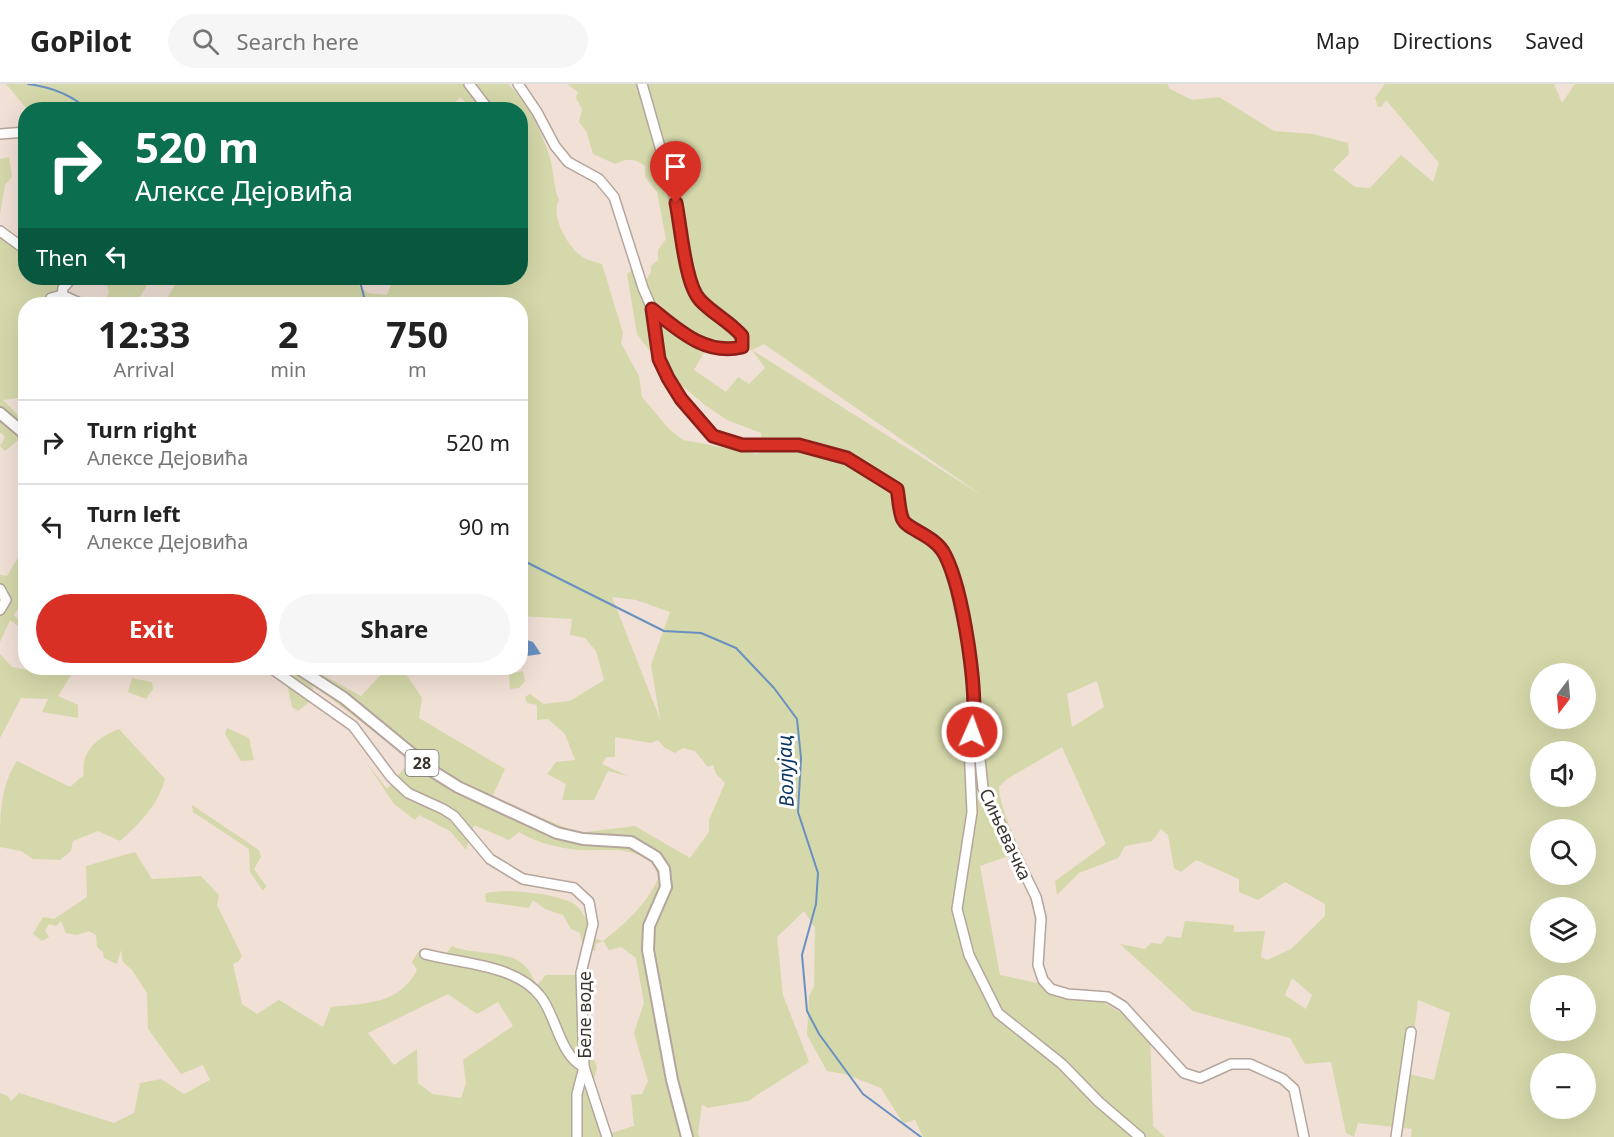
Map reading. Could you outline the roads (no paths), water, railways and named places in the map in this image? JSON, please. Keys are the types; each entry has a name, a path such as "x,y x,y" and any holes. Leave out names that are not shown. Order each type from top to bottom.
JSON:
{"main road":[{"path":"0,413 18,428"},
{"name":"28","path":"309,675 344,698 434,772 459,787 557,833 583,839 631,842 656,857 664,869 666,887 649,926 648,950 672,1080 687,1137"}],"street":[{"path":"469,84 483,102"},
{"name":"Сињевачка","path":"518,84 537,112 555,146 568,162 599,179 614,197 652,309 659,359 681,399 713,436 742,445 799,445 847,458 897,489 906,525 930,537 945,554 968,646 983,788 1036,897 1041,918 1038,965 1043,980 1051,989 1068,994 1108,997 1123,1006 1184,1073 1192,1077 1200,1078 1231,1064 1250,1064 1283,1078 1294,1089 1304,1137"},
{"path":"642,84 676,203 690,285 700,300 731,323 742,336 742,347 722,349 699,344 652,309"},
{"path":"0,134 18,133"},
{"path":"0,231 18,244"},
{"path":"62,295 66,285"},
{"path":"55,297 62,295 66,297"},
{"path":"0,589 6,600 0,610"},
{"name":"Беле воде","path":"281,675 353,726 391,777 408,793 454,816 490,859 523,879 560,885 583,894 592,912 593,924 581,973 584,1067 607,1137"},
{"path":"975,718 969,746 972,812 957,909 969,955 998,1013 1062,1064 1099,1102 1140,1137"},
{"path":"424,954 514,976 540,996 568,1050 577,1064 584,1067 577,1094 577,1137"},
{"path":"1396,1137 1411,1032"}],"water":[{"path":"528,640 533,642 541,654 528,656"}],"waterway":[{"name":"Волујац","path":"28,84 60,92 78,102"},
{"name":"Волујац","path":"361,285 364,297"},
{"name":"Волујац","path":"528,563 664,631 701,633 736,648 774,688 797,719 801,758 798,812 818,873 816,904 802,955 807,1011 819,1034 863,1094 921,1137"}]}
